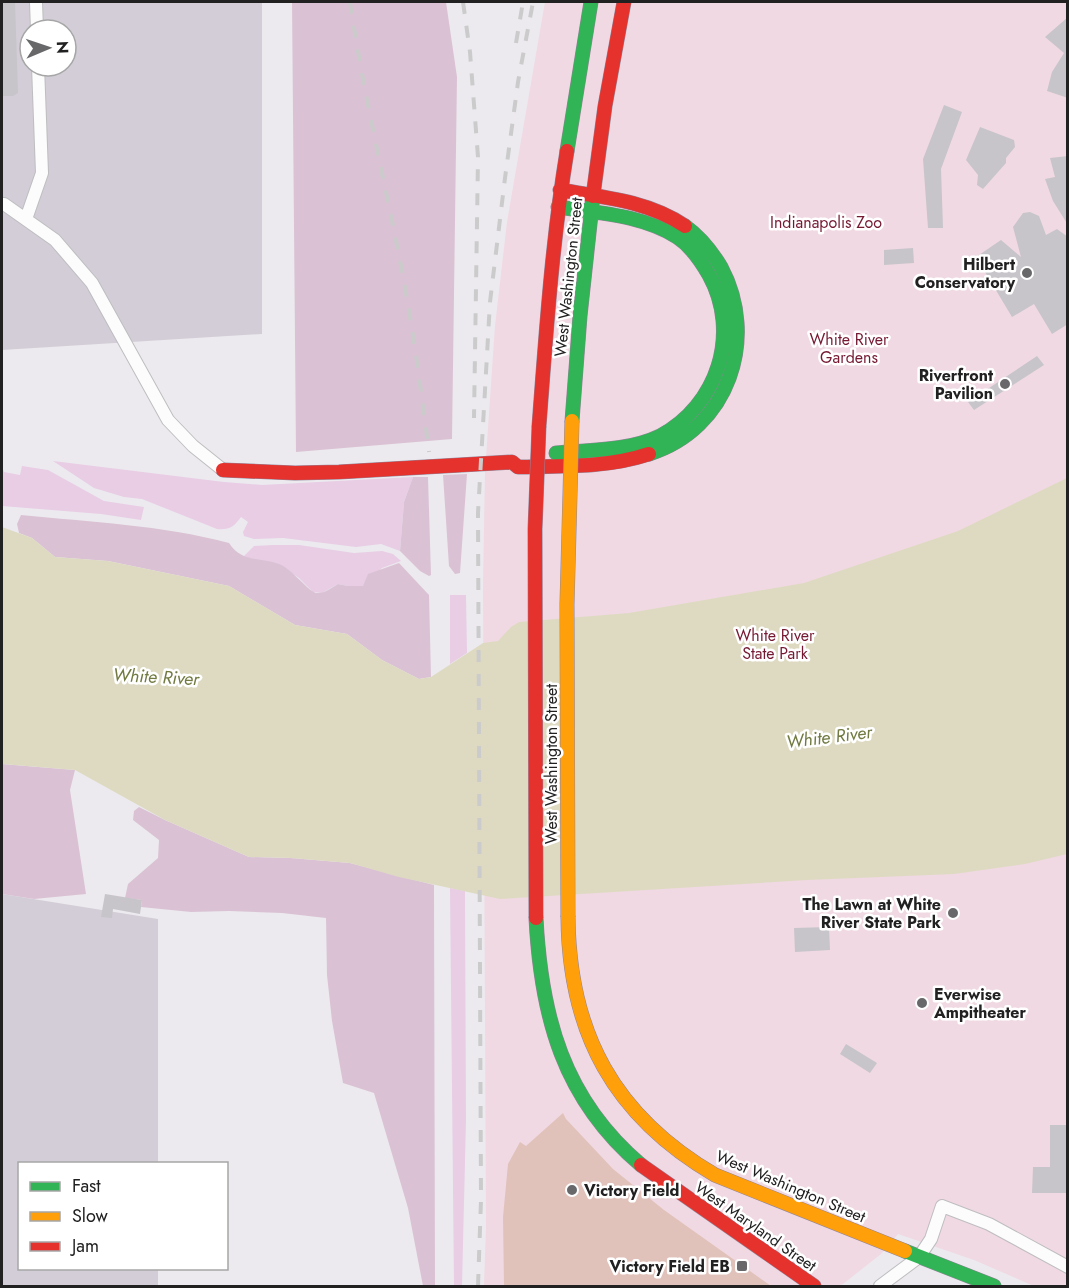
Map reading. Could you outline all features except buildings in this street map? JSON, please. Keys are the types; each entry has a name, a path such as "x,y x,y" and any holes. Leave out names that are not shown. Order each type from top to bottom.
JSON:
{"main road":[{"name":"West Washington Street","path":"536,918 535,529 538,426 560,190 591,2"},
{"name":"West Washington Street","path":"624,2 593,195 580,301 572,421 567,604 568,916 572,976 578,1005 597,1056 610,1077 648,1126 683,1155 715,1175 994,1287"},
{"path":"512,462 518,467 589,464 622,460 658,451 686,436 706,418 723,396 735,365 740,343 738,313 730,282 721,262 689,229 665,214 633,203 560,190"},
{"path":"223,470 328,473 512,462 517,457 639,442 658,436 681,423 698,406 717,374 723,356 725,323 718,291 709,273 695,253 678,237 654,225 634,218 558,207"},
{"name":"West Maryland Street","path":"536,918 540,984 549,1023 570,1076 595,1115 620,1145 649,1172 814,1287"}],"street":[{"path":"36,2 37,18"},
{"path":"26,219 42,173 38,78"},
{"path":"2,204 55,240 92,283 168,420 193,446 223,470"},
{"path":"880,1287 919,1257 931,1239 942,1206 989,1224 1068,1267"}],"shaded area":[{"path":"2,2 262,2 262,334 2,350"},
{"path":"292,2 446,2 457,77 452,439 296,452"},
{"path":"53,461 262,485 413,477 404,502 400,551 381,544 356,547 283,538 254,539 244,536 243,532 248,522 241,517 231,527 217,529 142,499 124,497 94,488"},
{"path":"22,466 48,470 104,501 144,507 141,520 101,514 2,506 2,467 4,472 20,475"},
{"path":"467,474 460,573 455,574 449,566 443,475"},
{"path":"413,477 428,477 431,575 429,576 420,571 400,551 404,502"},
{"path":"21,515 152,528 229,543 246,557 279,564 316,593 325,592 338,584 363,586 368,574 399,563 429,595 431,677 419,679 382,660 347,634 295,625 229,586 108,561 55,557 32,538 19,533 17,524"},
{"path":"299,545 354,553 382,551 393,554 401,561 382,568 363,586 338,584 322,593 313,592 299,578 280,565 243,557 254,546"},
{"path":"450,595 466,595 467,653 450,664"},
{"path":"2,764 75,770 70,790 86,894 34,899 2,894"},
{"path":"139,807 249,857 350,863 434,885 435,1286 423,1286 408,1208 374,1093 343,1083 327,975 326,918 282,913 191,912 141,907 142,900 125,898 128,884 158,858 159,840 133,820 134,811"},
{"path":"450,888 465,891 466,1120 462,1286 454,1286"},
{"path":"2,894 158,919 158,1162 18,1162 18,1270 158,1270 158,1286 2,1286"},
{"name":"Victory Field","path":"563,1113 613,1169 664,1210 771,1286 504,1286 503,1217 508,1164 520,1142 526,1146"}],"green space":[{"name":"White River State Park","path":"545,2 1067,2 1067,1286 1034,1286 974,1260 898,1234 881,1254 843,1284 837,1286 484,1286 486,1227 483,586 485,472 495,326 507,222"}],"water":[{"name":"White River","path":"1067,478 1067,854 1025,864 954,874 807,880 500,899 399,877 350,863 249,857 165,820 75,770 2,764 2,527 32,538 55,557 108,561 229,586 295,625 347,634 382,660 419,679 431,677 483,643 498,641 519,622 629,613 804,583 958,531"}],"railway":[{"path":"350,2 367,101 405,289 429,452"},
{"path":"463,2 470,52 478,157 474,418"},
{"path":"516,43 523,2"},
{"path":"478,1286 481,1200 478,513 490,302 518,82 533,2"}],"traffic: fast":[{"path":"567,151 591,2"},
{"path":"572,421 593,196"},
{"path":"556,453 635,445 660,436 680,423 697,406 709,387 718,366 723,343 723,320 718,297 703,264 682,241 663,230 635,219 558,207"},
{"path":"649,454 677,442 699,424 717,403 729,378 736,351 737,323 732,294 721,267 705,245 685,226"},
{"path":"536,918 544,989 561,1054 592,1112 614,1139 641,1165"},
{"path":"905,1251 994,1286"}],"traffic: slow":[{"path":"568,917 567,604 572,421"},
{"path":"568,917 570,959 577,998 588,1034 604,1067 624,1098 650,1126 680,1152 715,1175 905,1251"}],"traffic: jam":[{"path":"593,196 605,106 624,2"},
{"path":"539,426 553,254 567,151"},
{"path":"560,190 641,205 685,226"},
{"path":"536,918 535,529 539,426"},
{"path":"223,470 339,472 512,462 518,467 568,466 617,462 649,454"},
{"path":"641,1165 814,1286"}],"place":[{"name":"Hilbert Conservatory","path":"1027,273"},
{"name":"Riverfront Pavilion","path":"1005,384"},
{"name":"The Lawn at White River State Park","path":"953,913"},
{"name":"Everwise Ampitheater","path":"922,1003"},
{"name":"Victory Field","path":"572,1190"},
{"name":"Victory Field EB","path":"742,1266"}],"park label":[{"name":"Indianapolis Zoo","path":"826,222"},
{"name":"White River Gardens","path":"849,348"}]}
